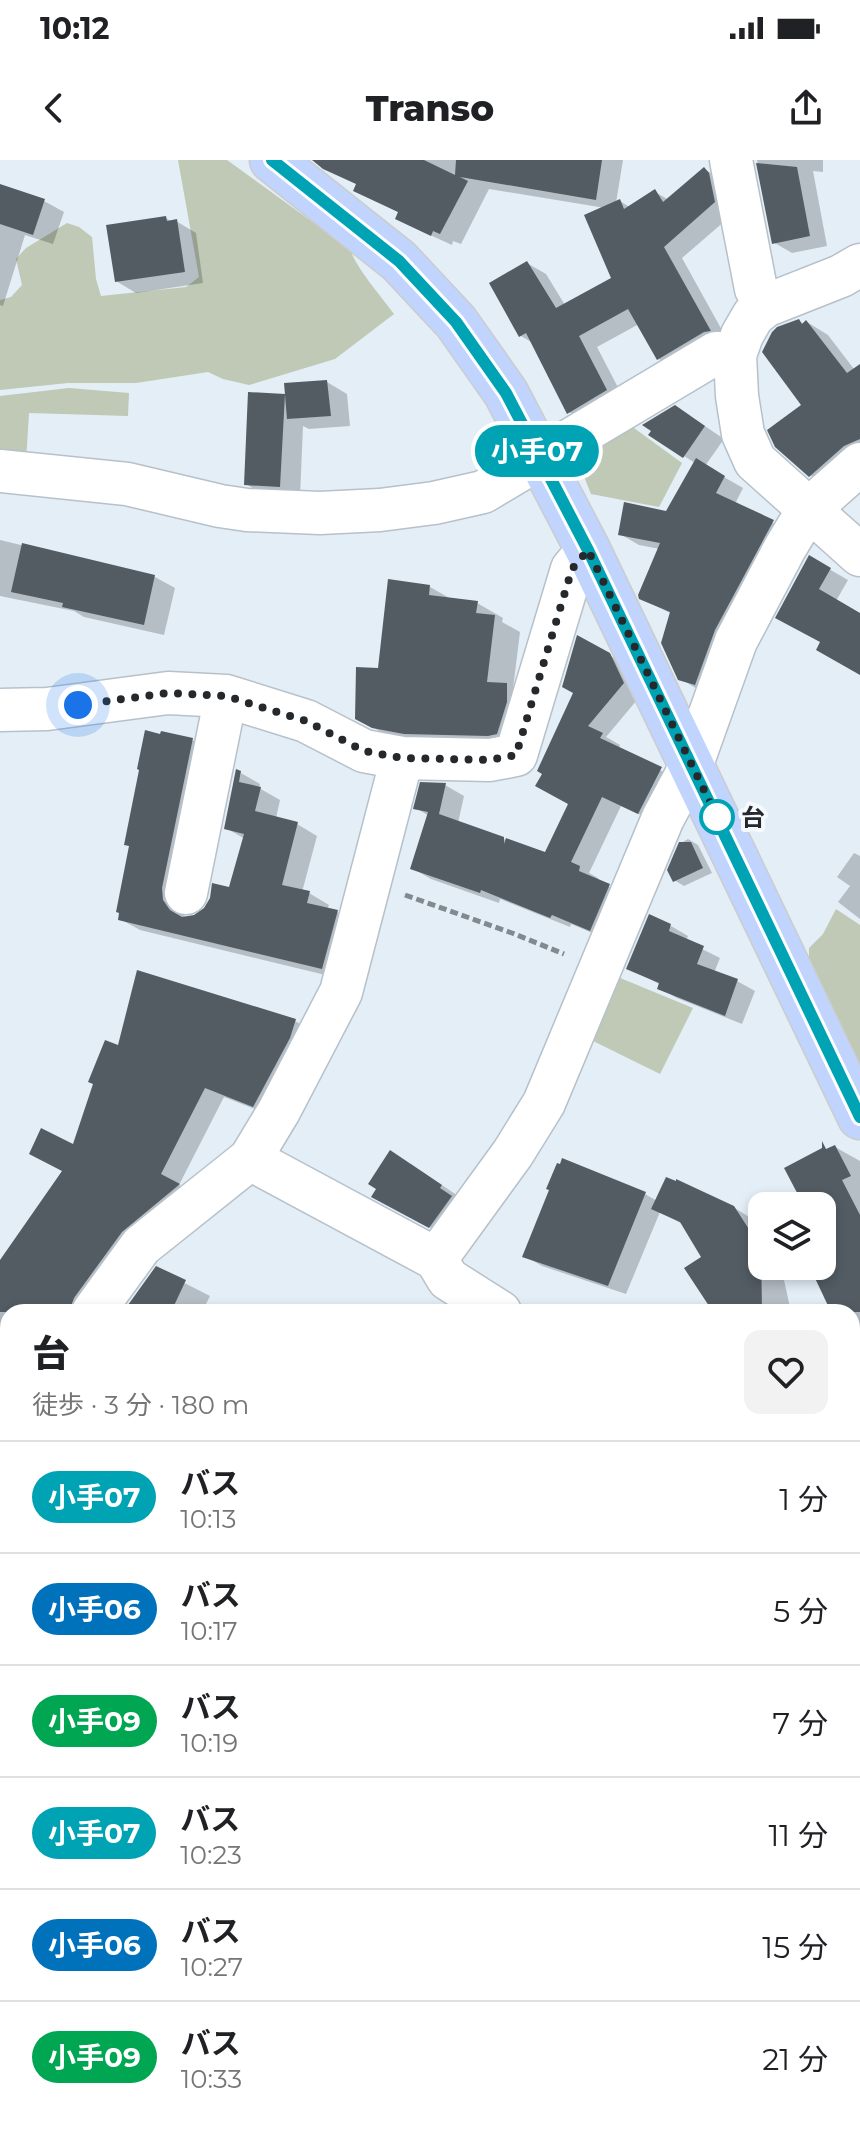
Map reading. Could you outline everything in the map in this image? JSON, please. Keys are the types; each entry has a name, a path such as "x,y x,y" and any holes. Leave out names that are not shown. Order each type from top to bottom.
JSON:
{"main road":[{"path":"287,165 399,261 456,322 506,393 588,550 860,1117"}],"street":[{"path":"731,160 756,289 765,306"},
{"path":"854,281 765,306 753,316 735,355 743,434 755,461 860,555"},
{"path":"0,471 127,484 247,510 320,513 434,503 483,492 716,353 735,355"},
{"path":"436,1259 513,1153 544,1103 663,818 692,764 736,641 785,548 808,510 860,464"},
{"path":"0,710 47,709 168,693 226,696 306,721 364,751 402,758 490,760 516,755 572,569 588,550"},
{"path":"186,893 226,696"},
{"path":"99,1304 141,1246 250,1159 279,1111 341,992 402,758"},
{"path":"250,1159 436,1259 448,1279 487,1304"}],"path":[{"path":"370,883 512,933 600,969"}],"green space":[{"path":"178,160 227,160 351,250 363,273 394,314 335,359 249,385 208,372 136,383 68,383 0,390 0,300 11,297 22,285 16,259 26,248 67,223 92,237 101,296 186,287 199,277"},
{"path":"69,388 129,393 128,416 29,413 26,462 0,460 0,396"},
{"path":"623,420 682,463 659,507 591,494 571,444"},
{"path":"836,909 860,925 860,1079 809,967 809,948 823,934"},
{"path":"608,973 693,1008 660,1074 581,1035"}],"building":[{"path":"312,160 424,160 455,175 456,160 602,160 596,200 460,177 468,181 440,234 433,231 431,236 395,219 398,212 353,191 356,184 323,169"},
{"path":"756,163 797,167 810,236 772,244"},
{"path":"704,167 709,173 715,202 664,247 711,331 704,332 657,360 628,309 579,336 607,390 567,414 526,333 519,337 489,283 527,261 556,308 611,278 584,215 620,199 624,209 655,189 663,202"},
{"path":"0,184 45,199 33,235 0,224"},
{"path":"166,216 167,221 177,219 185,272 115,282 106,225"},
{"path":"799,319 802,324 806,320 847,373 860,364 860,439 844,446 809,477 775,447 767,430 801,405 762,352 777,327"},
{"path":"327,380 331,416 287,419 284,383"},
{"path":"248,392 285,394 280,487 244,485"},
{"path":"675,405 705,426 683,458 648,435 651,431 642,425"},
{"path":"696,458 725,476 716,493 774,520 715,630 695,685 678,680 661,643 670,612 639,599 638,595 660,543 618,535 624,502 666,511"},
{"path":"22,543 155,575 144,625 11,592"},
{"path":"809,555 831,568 819,589 860,613 860,675 816,650 820,642 775,618"},
{"path":"388,579 430,585 429,595 478,601 476,613 495,615 487,682 507,683 507,702 497,734 404,734 372,728 355,719 356,667 378,668"},
{"path":"577,635 610,653 624,683 588,726 603,733 600,738 662,767 638,814 602,797 571,862 580,866 579,871 610,884 590,931 481,890 480,893 410,869 428,812 413,809 420,782 446,783 439,814 504,837 504,844 506,838 545,852 568,804 535,786 542,774 537,771 573,693 562,687"},
{"path":"145,730 193,738 162,888 163,900 170,910 182,917 194,915 204,908 210,898 212,883 229,887 244,834 224,829 236,769 241,771 239,782 261,787 255,811 298,822 282,885 310,891 307,903 338,910 322,969 118,920 119,913 116,912 129,846 124,845"},
{"path":"679,842 691,842 703,868 673,882 667,870"},
{"path":"649,914 671,924 669,931 704,946 697,964 738,979 725,1016 657,989 659,983 626,969"},
{"path":"137,970 296,1019 290,1038 253,1107 205,1088 161,1174 180,1184 122,1232 72,1304 0,1304 0,1260 62,1171 29,1154 41,1128 73,1144 93,1084 88,1082 105,1040 118,1045"},
{"path":"822,1141 826,1149 835,1145 851,1176 842,1180 860,1215 860,1304 827,1304 816,1280 836,1280 836,1192 797,1192 784,1168 822,1148"},
{"path":"390,1150 442,1185 440,1188 452,1196 429,1228 371,1197 376,1189 368,1184"},
{"path":"562,1158 646,1192 608,1286 522,1257 549,1190 546,1189"},
{"path":"666,1177 734,1206 748,1228 748,1280 762,1280 762,1304 708,1304 684,1268 701,1257 680,1222 651,1209"},
{"path":"156,1266 186,1280 175,1304 129,1304"}],"bus line":[{"name":"小手07","path":"272,160 399,261 456,322 506,393 588,550 860,1117"}],"place":[{"name":"台","path":"717,817"}],"route":[{"path":"78,705 168,693 231,696 306,721 364,751 402,758 490,760 516,755 572,569 588,550 717,817"}]}
